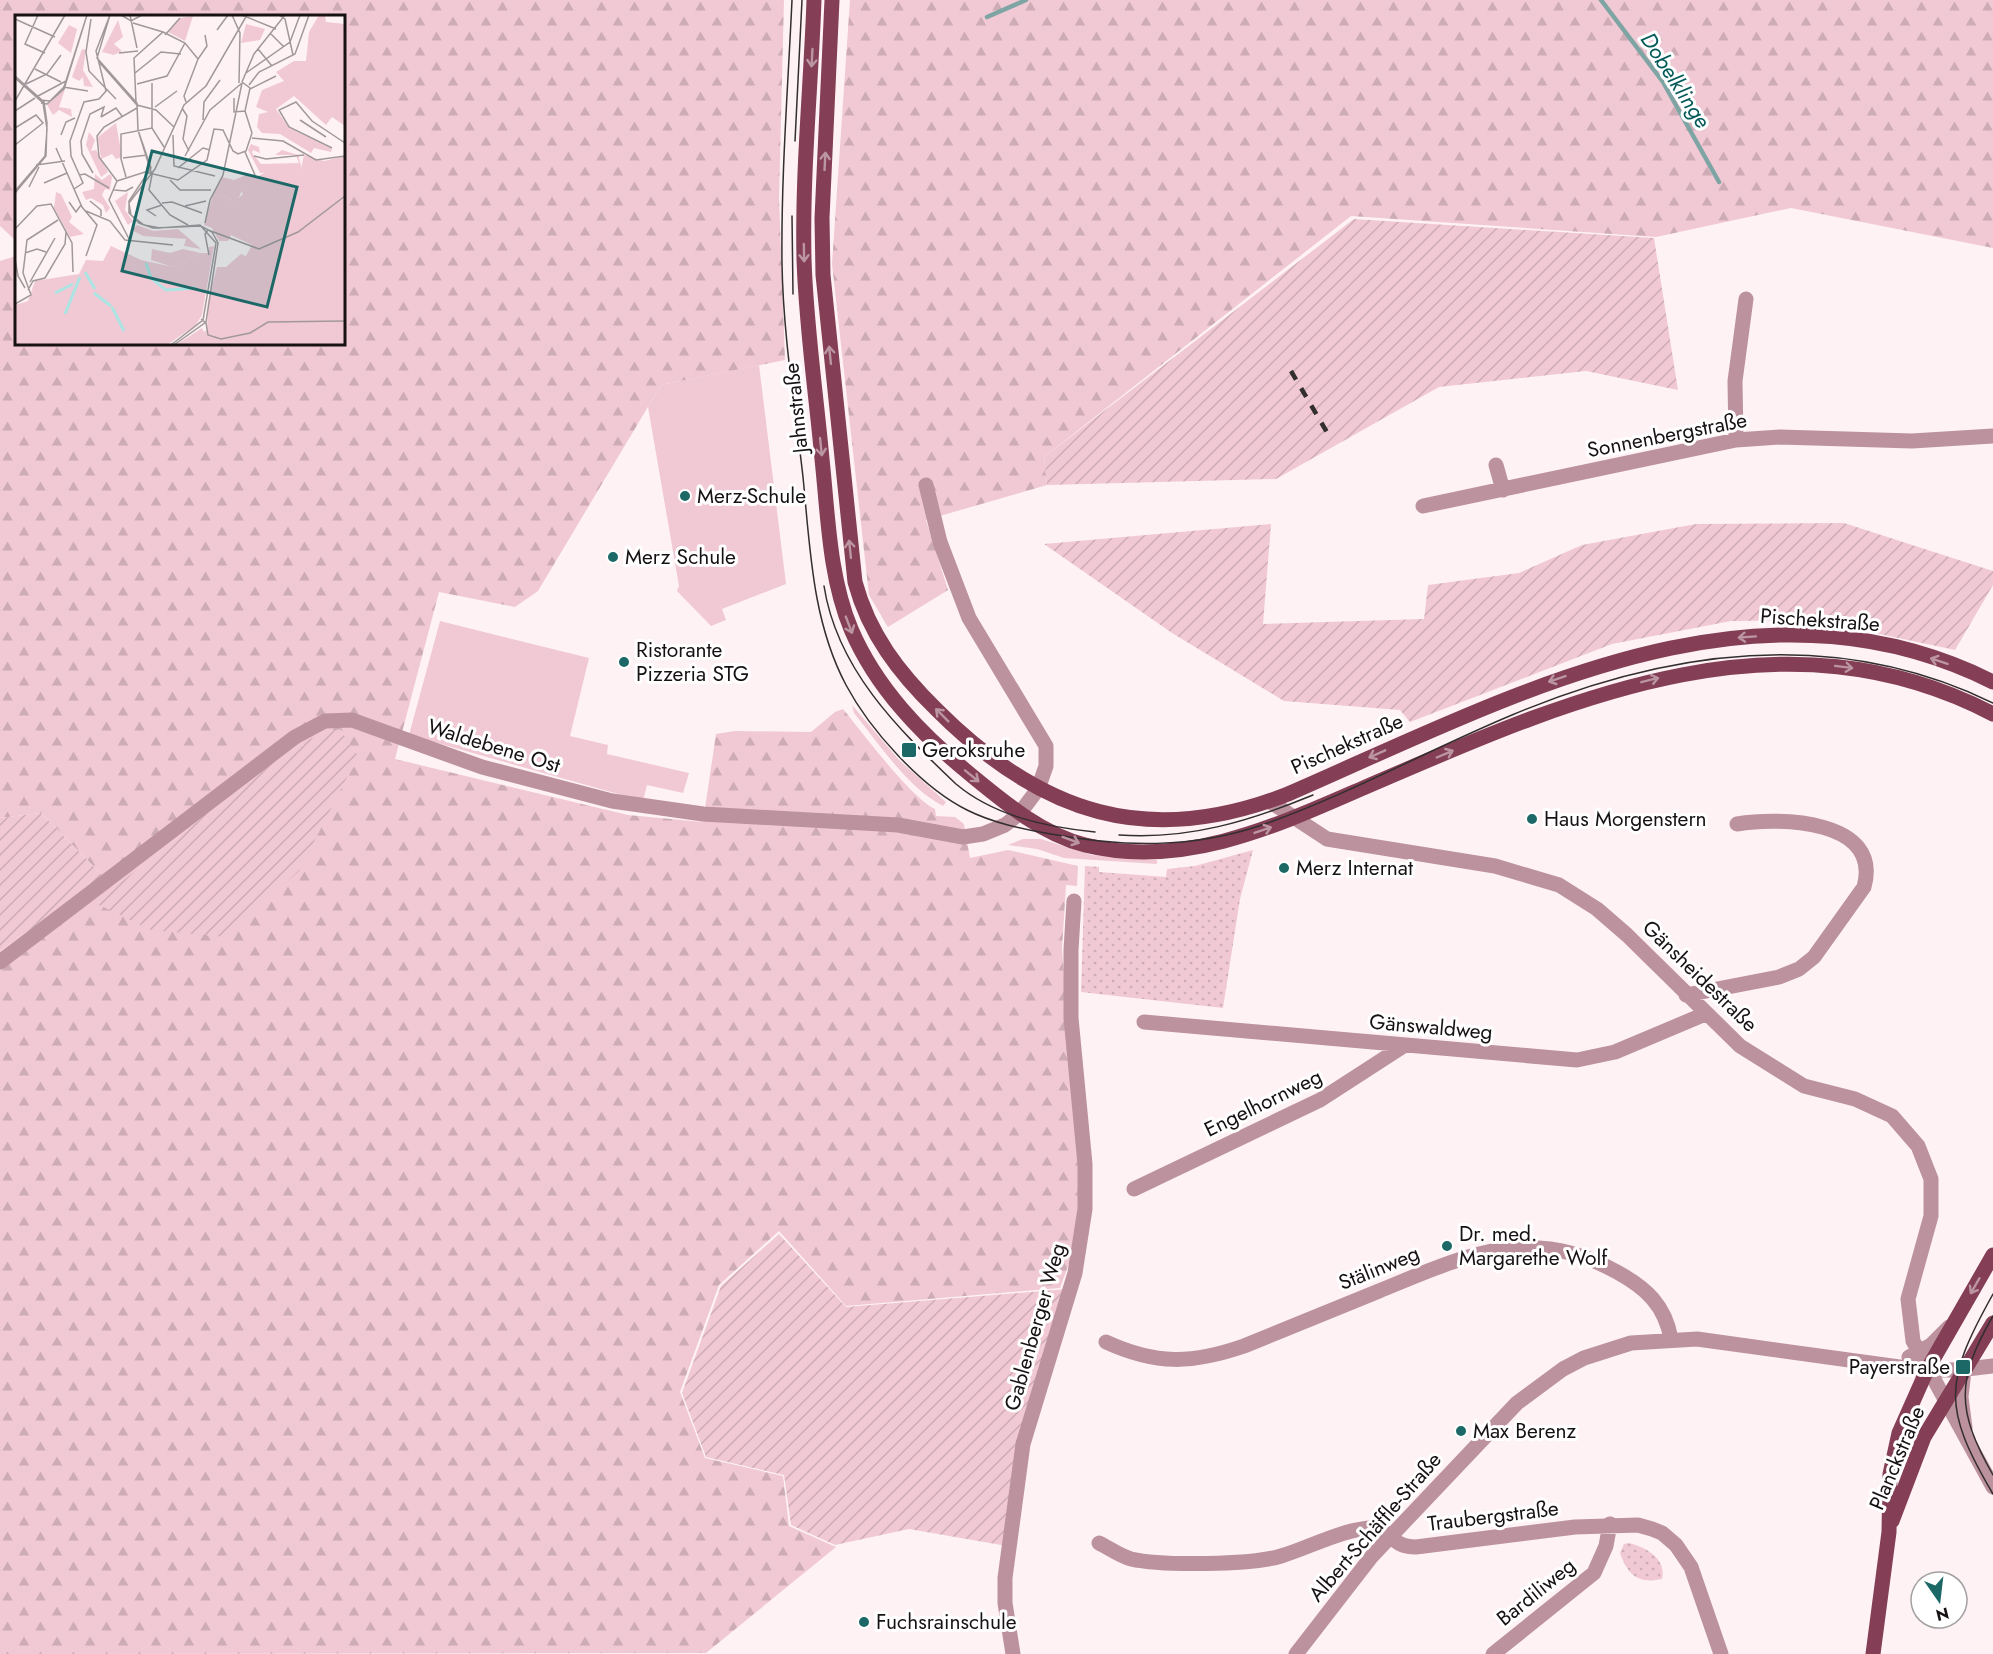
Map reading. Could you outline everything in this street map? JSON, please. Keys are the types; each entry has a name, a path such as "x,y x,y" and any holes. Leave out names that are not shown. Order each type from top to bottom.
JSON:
{"main road":[{"name":"Jahnstraße","path":"814,0 805,201 805,279 829,527 841,601 864,655 899,707 946,754 1020,813"},
{"name":"Jahnstraße","path":"832,0 822,218 823,275 855,582 860,600 880,644 901,672 960,733 994,762 1038,789"},
{"name":"Pischekstraße","path":"1038,789 1076,806 1149,818 1201,818 1269,801 1513,694 1600,665 1695,643 1769,635 1832,638 1912,652 1993,682"},
{"path":"1020,813 1060,836 1082,844 1140,851 1216,844 1294,819 1432,759 1560,709 1633,684 1699,670 1795,664 1867,670 1946,692 1993,714"},
{"path":"1927,1370 1993,1255"},
{"path":"1945,1400 1993,1323"},
{"name":"Planckstraße","path":"1873,1654 1888,1532 1889,1491 1894,1454 1904,1417 1927,1370"},
{"name":"Planckstraße","path":"1888,1532 1924,1437 1945,1400"}],"street":[{"path":"1736,440 1735,381 1746,299"},
{"name":"Sonnenbergstraße","path":"1424,506 1736,440 1780,437 1912,441 1993,436"},
{"path":"1496,465 1503,490"},
{"path":"926,485 940,542 969,618 1046,746 1046,766 1038,789"},
{"name":"Waldebene Ost","path":"0,962 295,737 325,721 352,720 482,767 612,801 703,814 881,823 963,837 983,834 1005,825 1020,813 1038,789"},
{"name":"Gänsheidestraße","path":"1269,801 1321,836 1333,840 1496,866 1559,885 1598,909 1740,1046 1804,1086 1856,1099 1892,1116 1918,1146 1931,1179 1931,1216 1909,1294 1911,1334 1927,1370 1993,1487"},
{"path":"1686,995 1779,977 1798,969 1814,957 1864,887 1867,877 1862,852 1855,843 1839,833 1774,819 1737,824"},
{"name":"Gablenberger Weg","path":"1013,1654 1005,1603 1005,1578 1023,1444 1075,1273 1085,1209 1085,1164 1071,1018 1074,901"},
{"name":"Gänswaldweg","path":"1144,1022 1558,1060 1595,1058 1636,1044 1705,1014"},
{"name":"Engelhornweg","path":"1134,1190 1320,1100 1405,1045"},
{"name":"Stälinweg","path":"1106,1342 1130,1352 1159,1359 1191,1360 1213,1356 1244,1346 1454,1260 1488,1250 1515,1246 1545,1247 1569,1252 1597,1262 1628,1278 1648,1293 1662,1309 1668,1322 1671,1339"},
{"path":"1880,1365 1918,1353 1936,1341 1958,1317"},
{"path":"1898,1360 1909,1350 1911,1334"},
{"name":"Albert-Schäffle-Straße","path":"1296,1654 1389,1537 1517,1403 1541,1384 1584,1358 1631,1343 1671,1339 1730,1343 1927,1370"},
{"path":"1927,1370 1993,1366"},
{"path":"1964,1369 1962,1409 1972,1448"},
{"name":"Traubergstraße","path":"1098,1543 1133,1559 1190,1563 1273,1558 1365,1529 1379,1529 1400,1546 1416,1547 1610,1524 1638,1525 1662,1533 1676,1545 1695,1576 1720,1654"},
{"name":"Bardiliweg","path":"1493,1654 1594,1573 1606,1546 1610,1524"}],"green space":[{"path":"0,0 784,0 779,198 785,360 661,385 538,591 515,607 439,592 395,759 628,815 703,822 716,734 735,731 811,732 835,712 843,709 900,779 935,809 936,816 955,817 964,824 970,858 1008,850 1078,866 1077,886 1066,885 1062,949 1081,1186 1076,1245 1060,1288 846,1306 779,1231 719,1285 680,1392 705,1458 783,1476 789,1526 836,1547 706,1653 0,1654 0,951 104,877 41,813 0,818 0,261 15,256 15,345 345,345 345,15 15,15 15,240 0,226","holes":["358,755 332,805 96,903 279,756"]},
{"path":"850,0 1993,0 1993,248 1791,208 1656,237 1351,216 1044,457 1047,485 926,520 948,590 888,627 869,595 832,264"},
{"path":"1354,219 1654,238 1678,390 1586,371 1439,387 1276,479 1047,485 1044,457"},
{"path":"759,365 786,584 722,609 726,620 711,626 677,591 679,586 648,407 661,385"},
{"path":"1844,523 1993,571 1993,585 1955,650 1813,620 1731,621 1612,644 1410,722 1400,710 1284,701 1172,633 1044,544 1271,524 1263,624 1424,619 1428,585 1519,573 1582,545 1696,524"},
{"path":"440,621 589,658 570,736 608,745 607,754 689,773 683,793 647,785 643,801 409,735"},
{"path":"852,705 900,761 946,802 943,806 906,777 854,713"},
{"path":"340,729 358,756 299,871 225,937 151,930 95,903 279,756 312,738"},
{"path":"41,813 104,877 0,951 0,818"},
{"path":"1023,839 1041,839 1092,855 1157,860 1157,864 1064,858 1037,849 1008,845"},
{"path":"1253,850 1240,899 1223,1008 1081,992 1085,866 1099,867 1099,872 1166,877 1167,869 1195,866"},
{"path":"779,1234 846,1307 1067,1289 1017,1442 1007,1546 909,1529 835,1545 791,1525 784,1475 706,1457 682,1393 721,1286"},
{"path":"1629,1543 1654,1555 1663,1572 1662,1579 1641,1579 1631,1573 1620,1553 1624,1544"}],"waterway":[{"name":"Dobelklinge","path":"987,17 1026,0"},
{"name":"Dobelklinge","path":"1601,0 1663,82 1719,182"}],"tram line":[{"path":"792,0 785,132 783,290 811,557 819,610 835,661 846,685 869,720 898,756 915,772 932,787 967,810 997,822 1029,830 1104,841 1183,842 1236,833 1294,813 1512,715 1571,692 1631,674 1692,662 1752,655 1813,656 1873,663 1933,679 1993,703"},
{"path":"795,141 802,0"},
{"path":"792,216 793,294"},
{"path":"824,586 831,616 856,670 892,719 956,784 987,804 1021,818 1058,827 1095,832"},
{"path":"1119,835 1170,835 1218,827 1266,813 1313,795"},
{"path":"1993,1294 1965,1350 1958,1373 1956,1394 1958,1416 1965,1438 1993,1494"},
{"path":"1993,1316 1972,1359 1965,1395 1972,1432 1993,1475"}],"railway":[{"path":"1291,371 1328,434"}],"place":[{"name":"Merz-Schule","path":"685,496"},
{"name":"Merz Schule","path":"613,557"},
{"name":"Ristorante Pizzeria STG","path":"624,662"},
{"name":"Geroksruhe","path":"909,750"},
{"name":"Haus Morgenstern","path":"1532,819"},
{"name":"Merz Internat","path":"1284,868"},
{"name":"Dr. med. Margarethe Wolf","path":"1447,1246"},
{"name":"Payerstraße","path":"1963,1367"},
{"name":"Max Berenz","path":"1461,1431"},
{"name":"Fuchsrainschule","path":"864,1622"}]}
